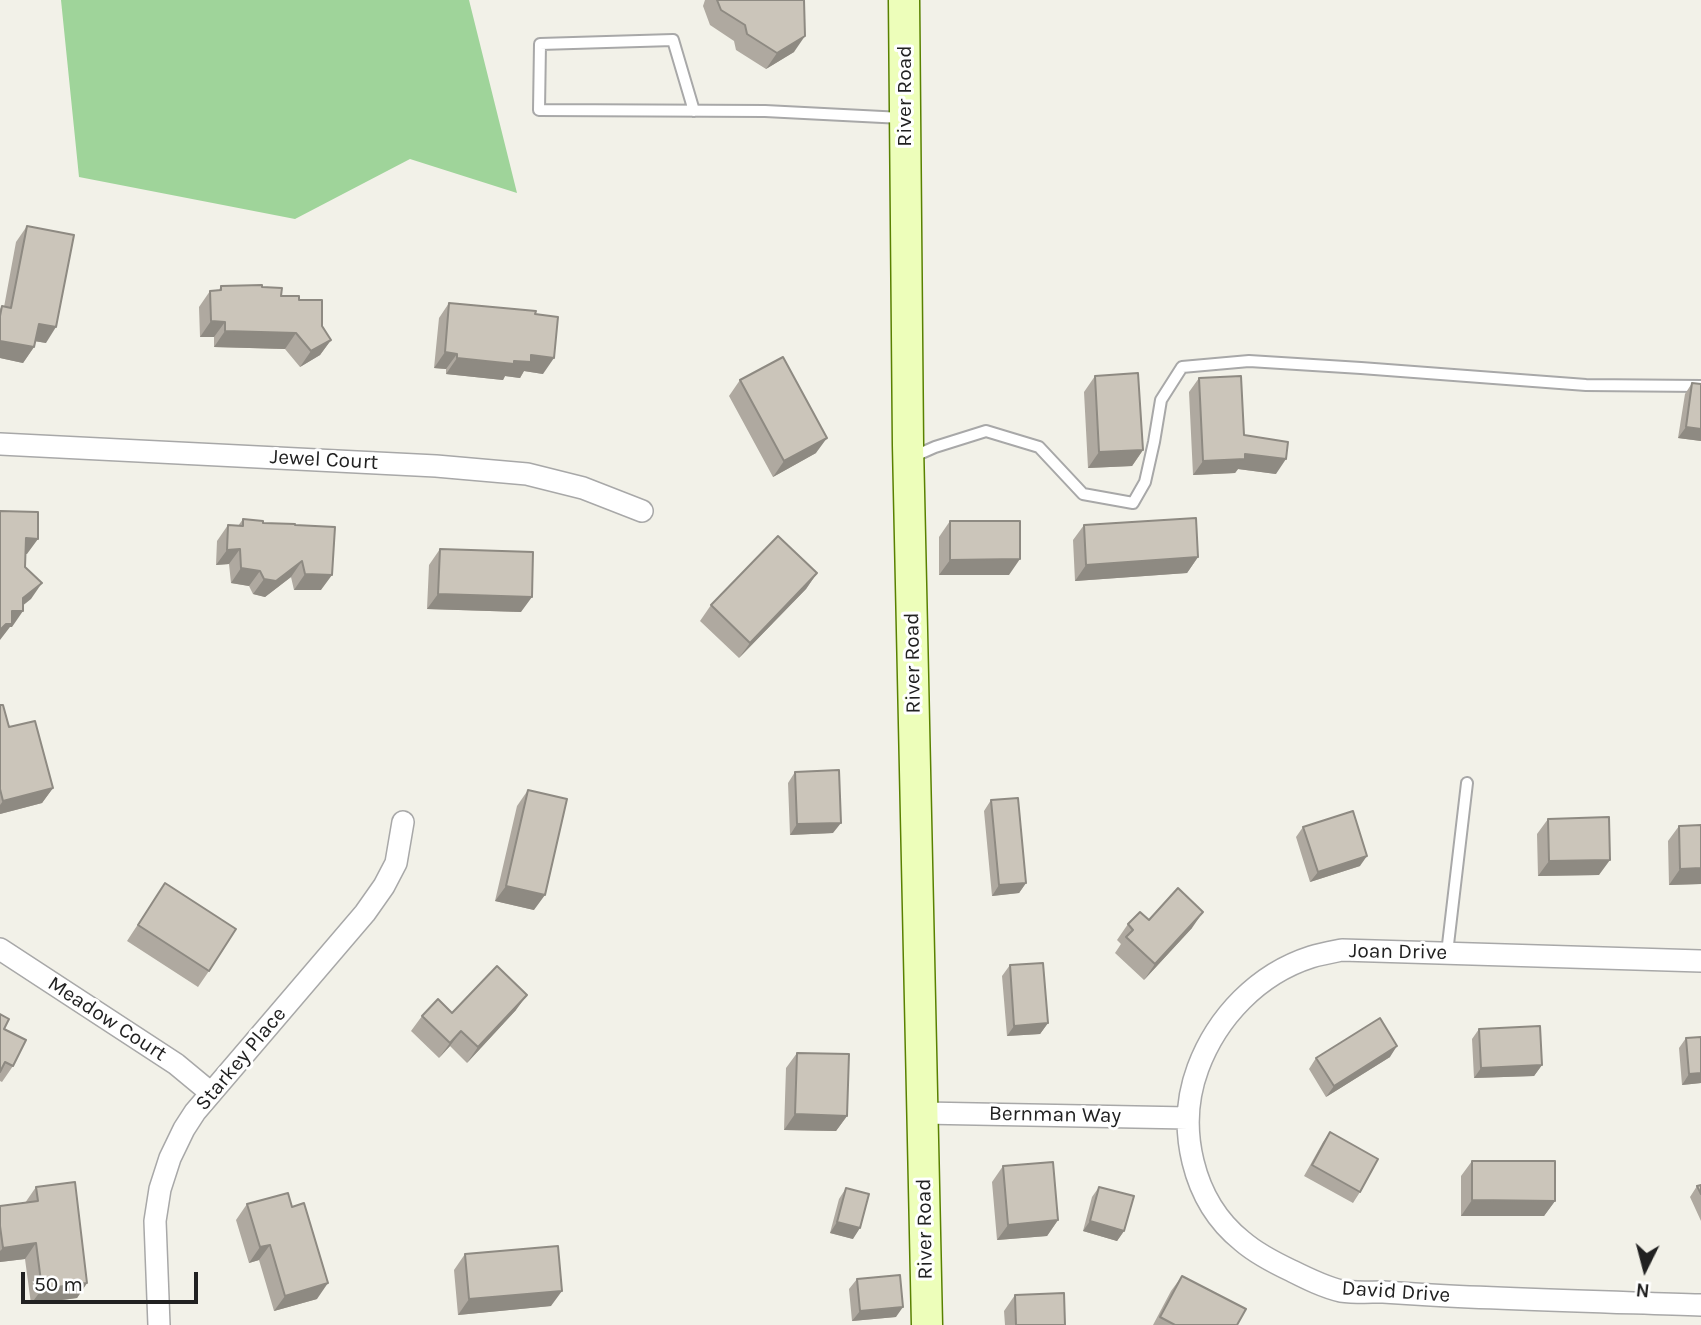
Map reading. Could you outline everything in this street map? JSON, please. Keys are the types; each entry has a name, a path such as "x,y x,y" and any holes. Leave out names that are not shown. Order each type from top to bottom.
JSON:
{"street":[{"name":"River Road","path":"904,0 908,459 927,1325"},
{"name":"Jewel Court","path":"0,444 436,466 527,474 583,488 642,511"},
{"name":"Starkey Place","path":"159,1325 155,1221 160,1189 170,1158 184,1129 195,1112 365,913 396,863 403,822"},
{"name":"Meadow Court","path":"0,949 176,1064 211,1093"},
{"name":"Joan Drive","path":"1188,1118 1193,1080 1204,1050 1221,1023 1254,988 1281,970 1311,957 1342,950 1701,961"},
{"name":"Bernman Way","path":"923,1113 1188,1118"},
{"name":"David Drive","path":"1188,1118 1189,1144 1196,1176 1220,1218 1242,1241 1269,1260 1327,1287 1359,1293 1701,1305"}],"lane":[{"path":"694,111 673,40 540,44 539,110 694,111 765,111 905,118"},
{"path":"908,459 986,430 1039,447 1083,494 1133,503 1145,482 1161,400 1182,367 1249,361 1586,385 1701,386"},
{"path":"1447,953 1467,783"}],"green space":[{"path":"61,0 469,0 517,193 410,159 295,219 79,177"}],"building":[{"path":"717,0 804,0 805,36 777,53 747,34 745,25 721,10"},
{"path":"27,226 74,235 56,327 39,324 34,347 0,341 2,306 11,308"},
{"path":"262,285 282,288 281,296 299,296 299,300 322,300 322,326 331,340 311,351 296,333 225,331 225,322 211,321 210,291 221,290 221,286"},
{"path":"449,303 536,311 535,314 558,317 554,358 531,355 531,362 514,361 514,364 457,358 457,354 445,352"},
{"path":"783,357 827,438 784,461 740,380"},
{"path":"1138,373 1143,450 1099,452 1095,376"},
{"path":"1241,376 1244,435 1288,442 1286,459 1245,454 1245,459 1203,461 1199,378"},
{"path":"1692,383 1701,384 1701,429 1686,427"},
{"path":"0,511 38,512 38,539 26,538 25,567 42,583 23,598 23,611 12,611 12,624 6,624 0,630"},
{"path":"1196,518 1198,557 1086,565 1084,525"},
{"path":"243,519 263,523 335,527 332,575 305,574 302,561 276,581 264,579 260,571 241,568 240,549 227,550 228,525 243,526"},
{"path":"950,521 1020,521 1020,559 950,560"},
{"path":"778,536 817,573 750,643 711,605"},
{"path":"440,549 533,552 532,597 438,594"},
{"path":"0,705 3,705 9,727 35,721 53,788 3,801 0,789"},
{"path":"839,770 841,823 797,824 795,772"},
{"path":"528,790 567,799 545,895 506,886"},
{"path":"1018,798 1026,883 999,885 991,800"},
{"path":"1353,811 1367,856 1318,872 1303,827"},
{"path":"1609,817 1610,860 1549,861 1548,819"},
{"path":"1701,825 1701,868 1680,869 1679,826"},
{"path":"165,883 236,929 209,971 138,925"},
{"path":"1178,888 1203,912 1155,964 1126,937 1133,930 1128,924 1140,912 1149,920"},
{"path":"1043,963 1048,1023 1014,1026 1010,965"},
{"path":"497,966 527,995 478,1047 461,1031 450,1043 422,1016 438,999 452,1013"},
{"path":"0,1014 9,1019 4,1029 26,1040 13,1066 5,1062 0,1072"},
{"path":"1380,1018 1397,1046 1334,1086 1316,1058"},
{"path":"1540,1026 1542,1065 1481,1068 1479,1029"},
{"path":"1701,1037 1701,1073 1689,1074 1686,1038"},
{"path":"797,1053 849,1054 847,1116 795,1114"},
{"path":"1330,1132 1378,1159 1360,1192 1312,1165"},
{"path":"1472,1161 1555,1161 1555,1201 1472,1200"},
{"path":"1053,1162 1058,1220 1008,1225 1003,1166"},
{"path":"75,1182 87,1283 42,1289 36,1243 3,1248 0,1206 38,1201 36,1187"},
{"path":"1099,1187 1134,1196 1124,1231 1090,1221"},
{"path":"846,1188 869,1194 860,1228 837,1222"},
{"path":"288,1193 292,1207 304,1203 328,1283 285,1296 270,1245 260,1247 247,1204"},
{"path":"558,1246 562,1291 469,1299 465,1254"},
{"path":"900,1275 903,1307 860,1311 857,1279"},
{"path":"1182,1276 1246,1309 1237,1325 1175,1325 1160,1317"},
{"path":"1064,1293 1065,1325 1016,1325 1015,1295"}]}
